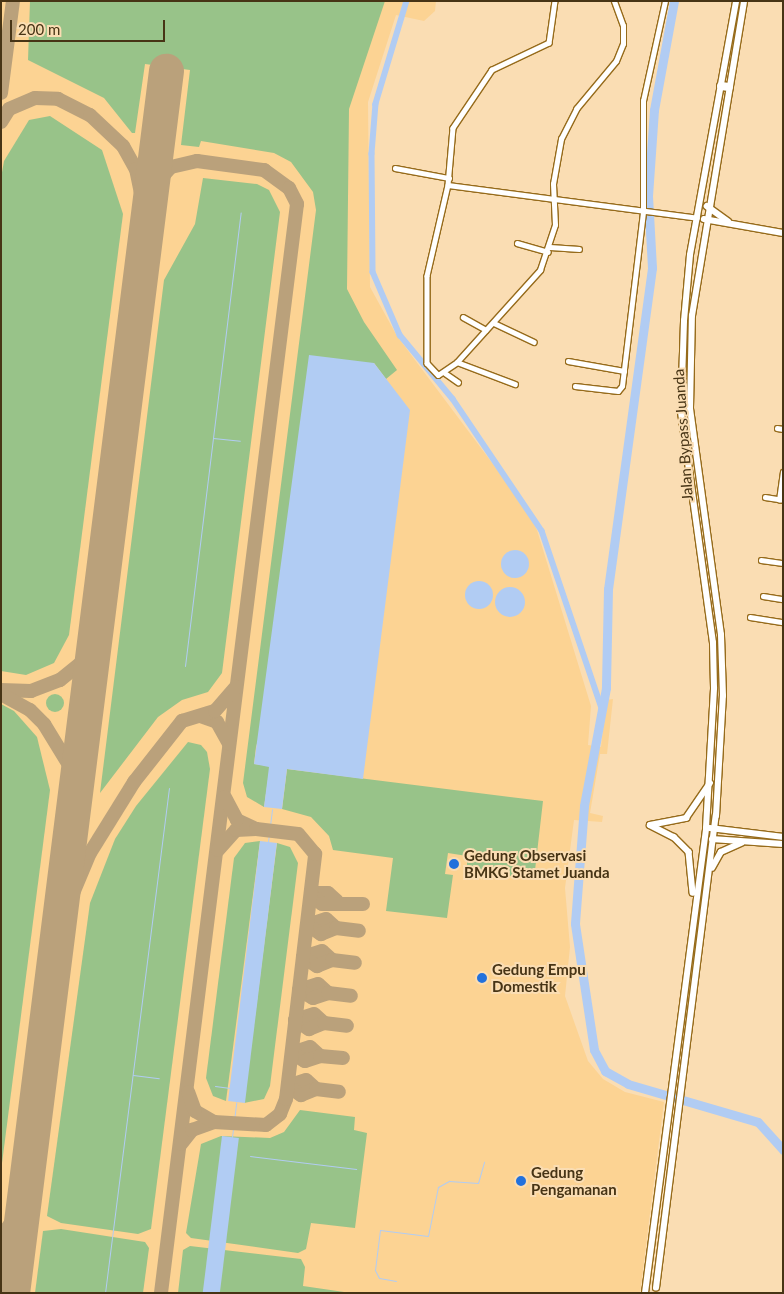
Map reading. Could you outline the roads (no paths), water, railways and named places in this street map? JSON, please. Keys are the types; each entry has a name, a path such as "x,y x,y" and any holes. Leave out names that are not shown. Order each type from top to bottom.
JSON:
{"main road":[{"name":"Jalan Bypass Juanda","path":"708,883 714,828 723,667 696,465 691,347 705,220 736,1"},
{"name":"Jalan Bypass Juanda","path":"694,907 705,837 710,783 713,643 684,446 683,347 697,218 744,1"},
{"path":"707,206 728,221"},
{"path":"697,218 728,221 783,233"},
{"path":"683,347 691,347"},
{"path":"646,1293 694,907 689,852 674,837 650,825 686,818 710,783"},
{"path":"706,828 783,837"},
{"path":"705,837 713,840 783,844"},
{"path":"656,1288 708,883 721,852 746,842"}],"street":[{"path":"458,382 444,373 432,372 427,363 426,301 430,255 448,185 453,128 459,116 494,68 549,43 555,1"},
{"path":"444,373 457,362 533,282 548,252 554,199 554,172 568,123 621,51 623,26 614,1"},
{"path":"575,386 619,391 624,370 644,212 643,101 663,2"},
{"path":"395,168 449,178"},
{"path":"448,185 697,218"},
{"path":"517,243 548,252"},
{"path":"550,246 579,250"},
{"path":"463,317 486,330"},
{"path":"494,323 534,342"},
{"path":"568,361 624,370"},
{"path":"457,362 515,384"},
{"path":"765,497 781,500 783,472"},
{"path":"760,560 783,563"},
{"path":"763,596 783,599"},
{"path":"750,617 783,622"}],"water":[{"path":"309,355 374,363 410,410 363,779 287,769 282,809 264,807 269,767 254,764"},
{"path":"515,550 525,554 529,564 525,574 515,578 505,574 501,564 505,554"},
{"path":"479,581 489,585 493,595 489,605 479,609 469,605 465,595 469,585"},
{"path":"510,587 516,588 524,596 524,608 516,616 510,617 504,616 496,608 495,602 496,596 504,588"},
{"path":"260,841 277,843 245,1103 228,1101"},
{"path":"222,1136 239,1138 220,1293 203,1293"}],"waterway":[{"path":"407,1 376,104 372,154 373,272 400,335 453,399 542,531 602,708"},
{"path":"674,1 654,110 648,196 652,268 608,589 606,688 584,806 575,924 594,1050 605,1071 628,1084 758,1122 783,1150"},
{"path":"185,666 241,212"},
{"path":"213,438 240,441"},
{"path":"105,1293 169,788"},
{"path":"268,842 272,809"},
{"path":"133,1075 159,1078"},
{"path":"215,1086 230,1088"},
{"path":"232,1137 236,1102"},
{"path":"250,1156 356,1169"},
{"path":"396,1281 379,1278 375,1270 380,1230 428,1236 438,1187 449,1181 478,1183 484,1162"}],"place":[{"name":"Gedung Observasi BMKG Stamet Juanda","path":"454,864"},
{"name":"Gedung Empu Domestik","path":"482,978"},
{"name":"Gedung Pengamanan","path":"521,1181"}]}
